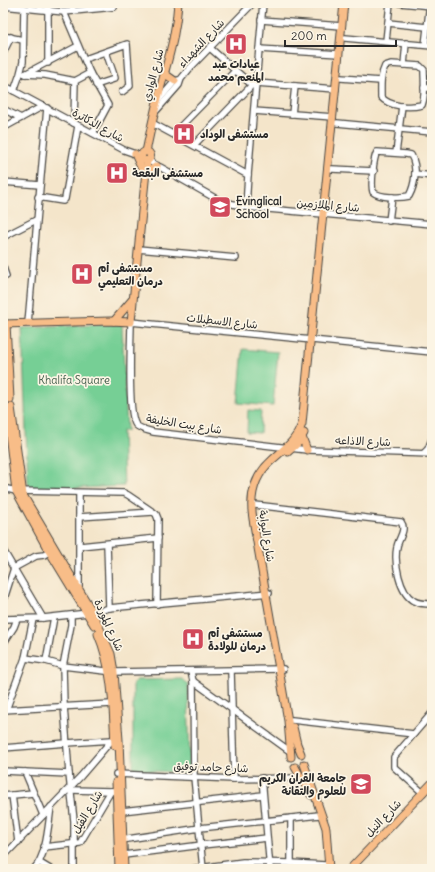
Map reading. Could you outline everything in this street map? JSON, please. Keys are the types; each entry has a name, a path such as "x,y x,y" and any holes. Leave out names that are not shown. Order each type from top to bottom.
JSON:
{"main road":[{"name":"شارع الوادي","path":"131,322 146,175 145,157 154,112 175,34 178,3"},
{"path":"325,215 332,169 336,89 344,3"},
{"path":"325,215 348,3"},
{"path":"165,74 178,80"},
{"path":"145,157 142,167 146,175 159,167"},
{"name":"شارع البوابة","path":"267,593 255,505 257,491 264,475 290,448 302,438 308,417 313,341 325,215"},
{"path":"114,321 133,299"},
{"path":"6,399 5,324 114,321 131,322"},
{"name":"شارع البوابة","path":"301,754 296,740 281,670 252,511 252,495 255,483 261,473 272,460 290,448 302,424 313,341"},
{"path":"3,370 6,399"},
{"name":"شارع الموردة","path":"6,399 12,402 7,408 19,491 49,546 90,613"},
{"path":"302,438 307,450"},
{"name":"شارع الموردة","path":"49,546 79,589 111,654 115,740"},
{"name":"شارع البوابة","path":"281,670 291,754"},
{"name":"شارع الموردة","path":"112,672 112,704 122,811 120,869"},
{"path":"291,754 301,754 305,759 304,764 326,828 326,868 324,834 319,815 302,778 290,761 291,754"},
{"path":"295,767 301,767 304,764"},
{"name":"شارع الموردة","path":"118,774 114,791 124,855 124,869"},
{"name":"شارع النيل","path":"350,869 432,783"}],"street":[{"path":"48,3 48,63"},
{"path":"72,3 73,11"},
{"path":"125,3 130,3"},
{"name":"شارع الشهداء","path":"157,102 253,3"},
{"path":"246,207 254,111 254,84 259,49 262,3"},
{"path":"386,41 390,3"},
{"path":"400,3 430,5 425,45"},
{"path":"3,6 64,12 104,6 114,8"},
{"path":"14,91 23,74 24,8"},
{"path":"64,12 90,73 108,105 93,133"},
{"path":"261,20 342,26"},
{"path":"388,23 427,28"},
{"path":"3,36 23,40"},
{"path":"3,53 11,37"},
{"path":"344,38 432,46"},
{"path":"404,65 406,43"},
{"path":"85,59 127,44 130,86 122,92"},
{"path":"23,74 48,63 78,46"},
{"path":"210,48 235,71 254,84 336,89"},
{"path":"259,49 339,54"},
{"path":"96,85 115,78 106,52"},
{"path":"391,64 420,66 424,70 422,105 402,106 384,101 381,97 380,80 385,66 391,64"},
{"path":"173,134 235,71"},
{"path":"23,74 75,81 90,73"},
{"path":"341,78 380,80"},
{"name":"شارع الشهداء","path":"154,112 179,85 178,80"},
{"path":"38,197 61,201 65,199 76,125 75,81"},
{"path":"194,146 254,84"},
{"name":"شارع الدكاترة","path":"3,85 124,150 145,157 159,167"},
{"path":"292,114 295,86"},
{"path":"424,88 432,88"},
{"path":"396,153 402,106"},
{"path":"3,128 45,107 40,186 28,323"},
{"path":"3,109 21,118"},
{"path":"254,111 292,114 432,132"},
{"path":"152,123 248,175"},
{"path":"377,152 411,155 415,174 409,196 392,197 373,192 374,172 375,154 377,152"},
{"name":"شارع الملازمين","path":"159,167 220,201 246,207 432,224"},
{"path":"332,169 374,172"},
{"path":"415,174 432,176"},
{"path":"3,182 40,186"},
{"path":"390,221 392,197"},
{"path":"3,237 36,220"},
{"path":"138,249 236,258"},
{"path":"3,267 6,276"},
{"name":"شارع الاسطبلات","path":"131,322 432,352"},
{"name":"شارع بيت الخليفة","path":"131,322 131,401 132,416 136,425 152,432 290,448"},
{"path":"424,453 428,449 432,439"},
{"name":"شارع الاذاعه","path":"290,448 307,450 432,454"},
{"path":"3,488 19,491 124,493 156,514 158,519 157,604"},
{"path":"79,493 79,589"},
{"path":"255,505 401,522 404,526 397,547 396,557 400,581 408,595 414,601 432,604"},
{"path":"79,517 153,512"},
{"path":"80,546 158,538"},
{"path":"108,544 109,608"},
{"path":"3,602 14,568 36,556 44,556 49,546"},
{"path":"3,550 43,618"},
{"path":"3,619 54,618 90,613 109,608 267,593"},
{"path":"71,616 71,625 63,666 66,743 75,844 74,869"},
{"path":"46,661 54,618"},
{"path":"3,644 14,627 16,619"},
{"path":"33,619 25,658 4,710 112,704"},
{"path":"25,658 46,661 63,666 112,672 281,670"},
{"path":"231,671 234,779"},
{"path":"190,672 193,681 194,777 202,845 203,868"},
{"path":"193,681 291,754"},
{"path":"423,793 394,767 393,761 394,757 432,713"},
{"path":"292,720 414,734"},
{"path":"3,748 115,740"},
{"path":"3,857 71,788 115,740"},
{"path":"3,771 69,774"},
{"path":"25,772 43,815"},
{"name":"شارع حامد توفيق","path":"118,774 234,779 302,778"},
{"path":"262,778 270,869"},
{"path":"71,788 114,791"},
{"name":"شارع الفيل","path":"75,844 80,843 83,840 114,791"},
{"path":"3,796 33,793"},
{"path":"12,795 18,842"},
{"path":"122,811 263,795"},
{"path":"34,869 40,863 52,807"},
{"path":"121,840 200,828 319,815"},
{"path":"290,863 291,818"},
{"path":"124,855 267,838"},
{"path":"44,848 75,844"},
{"path":"192,869 242,862 290,863 326,868"},
{"path":"242,862 243,869"},
{"path":"40,863 50,869"}],"green space":[{"name":"Khalifa Square","path":"122,324 127,431 122,431 124,486 35,490 31,488 28,484 22,328"},
{"path":"243,349 278,352 273,406 238,403"},
{"path":"248,410 261,411 260,433 247,432"},
{"path":"182,679 188,685 190,773 133,770 133,683 136,680"}],"place":[{"name":"عيادات عبد المنعم محمد","path":"236,44"},
{"name":"مستشفى الوداد","path":"184,134"},
{"name":"مستشفى البقعة","path":"117,173"},
{"name":"Evinglical School","path":"220,207"},
{"name":"مستشفى أم درمان التعليمي","path":"82,274"},
{"name":"مستشفى أم درمان للولادة","path":"193,639"},
{"name":"جامعة القران الكريم للعلوم والتقانة","path":"361,784"}]}
